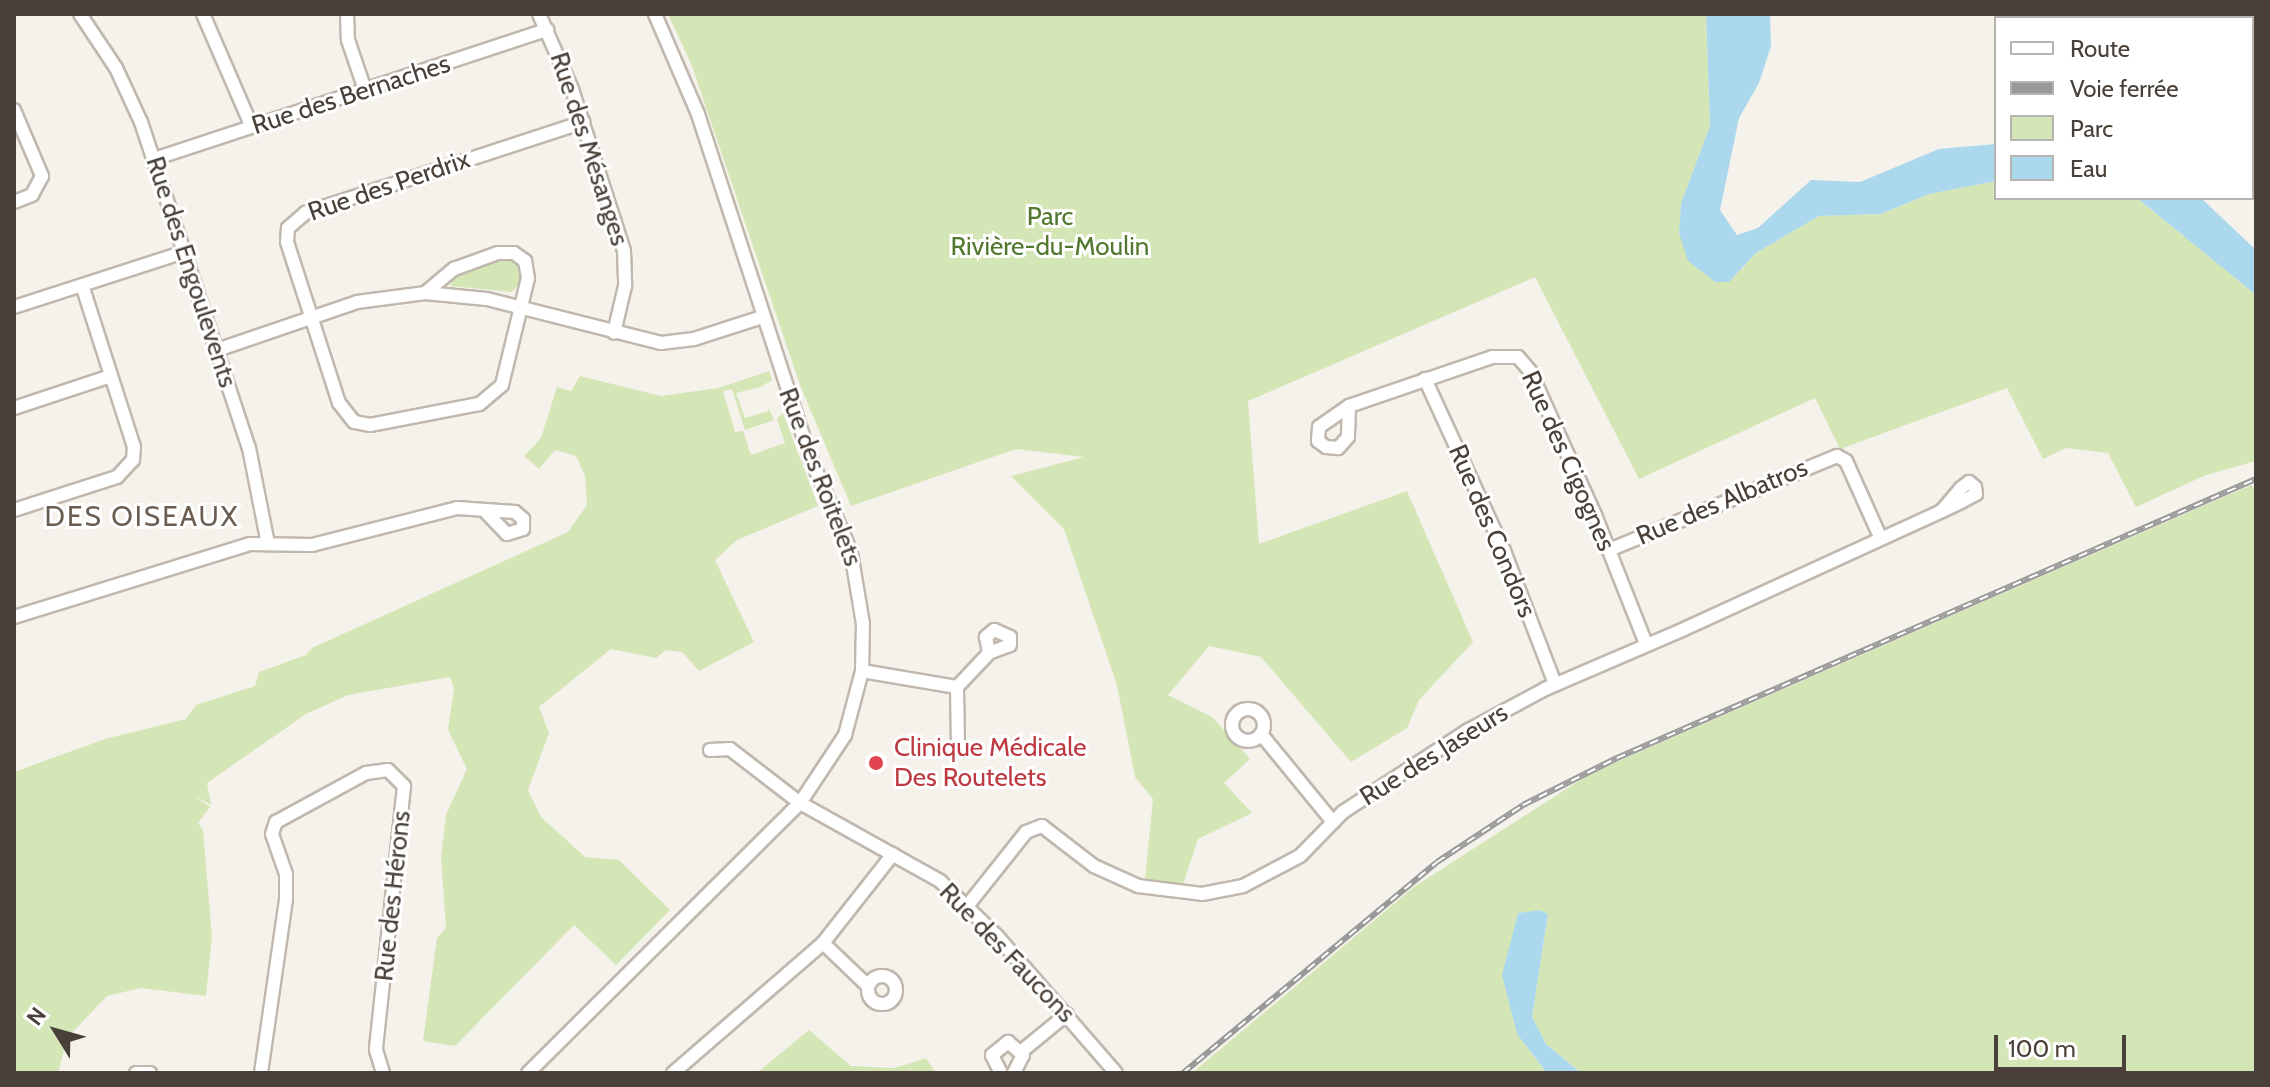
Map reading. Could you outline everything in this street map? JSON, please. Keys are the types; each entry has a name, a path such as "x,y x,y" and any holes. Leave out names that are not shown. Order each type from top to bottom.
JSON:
{"street":[{"name":"Rue des Engoulevents","path":"80,14 120,75 154,159 254,468 268,544"},
{"path":"203,14 252,127"},
{"path":"347,14 348,40 365,90"},
{"name":"Rue des Mésanges","path":"539,14 583,122 624,251 625,286 614,333"},
{"name":"Rue des Roitelets","path":"528,1073 800,803 845,735 862,671 862,612 851,552 810,457 698,114 655,14"},
{"name":"Rue des Bernaches","path":"154,159 547,30"},
{"path":"14,110 41,164 37,190 14,202"},
{"name":"Rue des Perdrix","path":"522,308 502,385 492,397 479,404 370,425 354,422 341,411 286,239 298,216 583,122"},
{"path":"14,307 184,252"},
{"path":"425,293 454,269 509,252 528,268 522,308"},
{"path":"14,510 117,477 132,464 134,447 82,285"},
{"path":"217,350 357,302 425,293 522,308 651,342 682,342 762,317"},
{"name":"Rue des Cigognes","path":"1349,406 1492,357 1518,357 1530,371 1609,550 1646,644"},
{"path":"14,408 111,376"},
{"name":"Rue des Condors","path":"1425,379 1504,551 1555,684"},
{"name":"Rue des Albatros","path":"1609,550 1837,456 1846,461 1881,539"},
{"path":"14,617 231,548 318,544 448,509 487,513"},
{"name":"Rue des Jaseurs","path":"968,905 1026,832 1042,826 1111,877 1138,886 1202,894 1276,872 1333,822 1467,731 1555,684 1942,511"},
{"path":"958,745 957,687 989,653"},
{"path":"862,671 957,687"},
{"path":"1261,734 1333,822"},
{"name":"Rue des Faucons","path":"710,750 730,749 800,803 940,881 968,905 1116,1073"},
{"name":"Rue des Hérons","path":"261,1073 286,899 286,874 272,834 276,822 366,773 388,770 404,786 376,1050 383,1073"},
{"path":"673,1073 823,943 893,854"},
{"path":"823,943 868,986"},
{"path":"1022,1051 1067,1014"},
{"path":"1001,1073 992,1061 994,1050 1008,1042 1022,1051"},
{"path":"1014,1073 1022,1065 1022,1051"},
{"path":"136,1073 150,1073"}],"green space":[{"name":"Parc Rivière-du-Moulin","path":"668,14 1706,14 1710,126 1681,203 1679,233 1690,254 1715,282 1742,269 1756,253 1819,216 1881,214 1929,194 1994,181 1994,200 2139,200 2256,295 2256,461 2206,475 2136,507 2108,453 2066,448 2043,459 2007,388 1840,449 1815,398 1639,479 1535,277 1248,401 1259,544 1407,491 1473,642 1419,700 1407,728 1351,762 1261,657 1209,646 1168,695 1212,717 1250,759 1224,783 1252,813 1198,839 1182,887 1145,880 1153,799 1135,777 1117,685 1064,529 1011,476 1084,457 1016,449 851,506 800,385 692,66"},
{"path":"501,258 514,259 520,266 519,284 512,292 450,286 457,275"},
{"path":"769,371 772,380 761,387 736,393 745,418 769,411 768,406 774,420 745,430 732,389 723,391 735,432 743,431 751,455 785,443 777,419 783,413 818,506 737,540 715,560 754,642 699,671 682,652 666,650 656,658 611,649 539,707 549,733 528,790 541,817 585,857 619,860 670,910 616,965 574,925 455,1046 423,1041 437,938 446,928 441,857 446,815 467,769 448,730 454,688 450,677 348,695 306,714 207,783 211,805 193,795 210,807 198,823 203,830 212,937 206,996 141,988 107,996 67,1038 58,1073 14,1073 14,772 105,739 186,719 196,705 255,686 259,672 306,655 312,648 568,532 587,505 585,476 576,456 555,450 539,469 524,456 541,438 557,387 571,391 580,376 661,396 719,388"},
{"path":"2251,485 2256,491 2256,1073 1581,1073 1546,1044 1532,1017 1548,914 1540,910 1519,913 1517,1034 1547,1073 1192,1073 1414,887 1591,773"},
{"path":"809,1030 851,1066 895,1068 926,1058 936,1073 757,1073"}],"water":[{"path":"1706,14 1770,16 1771,46 1759,83 1739,118 1720,210 1737,235 1758,228 1811,180 1860,182 1939,149 1994,144 1994,181 1929,194 1881,214 1819,216 1756,253 1729,282 1715,282 1688,261 1679,233 1681,203 1710,126"},
{"path":"2139,200 2203,200 2256,250 2256,295"},
{"path":"1540,910 1548,914 1532,1017 1546,1044 1581,1073 1547,1073 1517,1034 1502,975 1518,913"}],"railway":[{"path":"1183,1073 1437,862 1523,805 1617,758 2256,479"}],"place":[{"name":"Clinique Médicale Des Routelets","path":"876,763"}],"district":[{"name":"DES OISEAUX","path":"142,516"}]}
